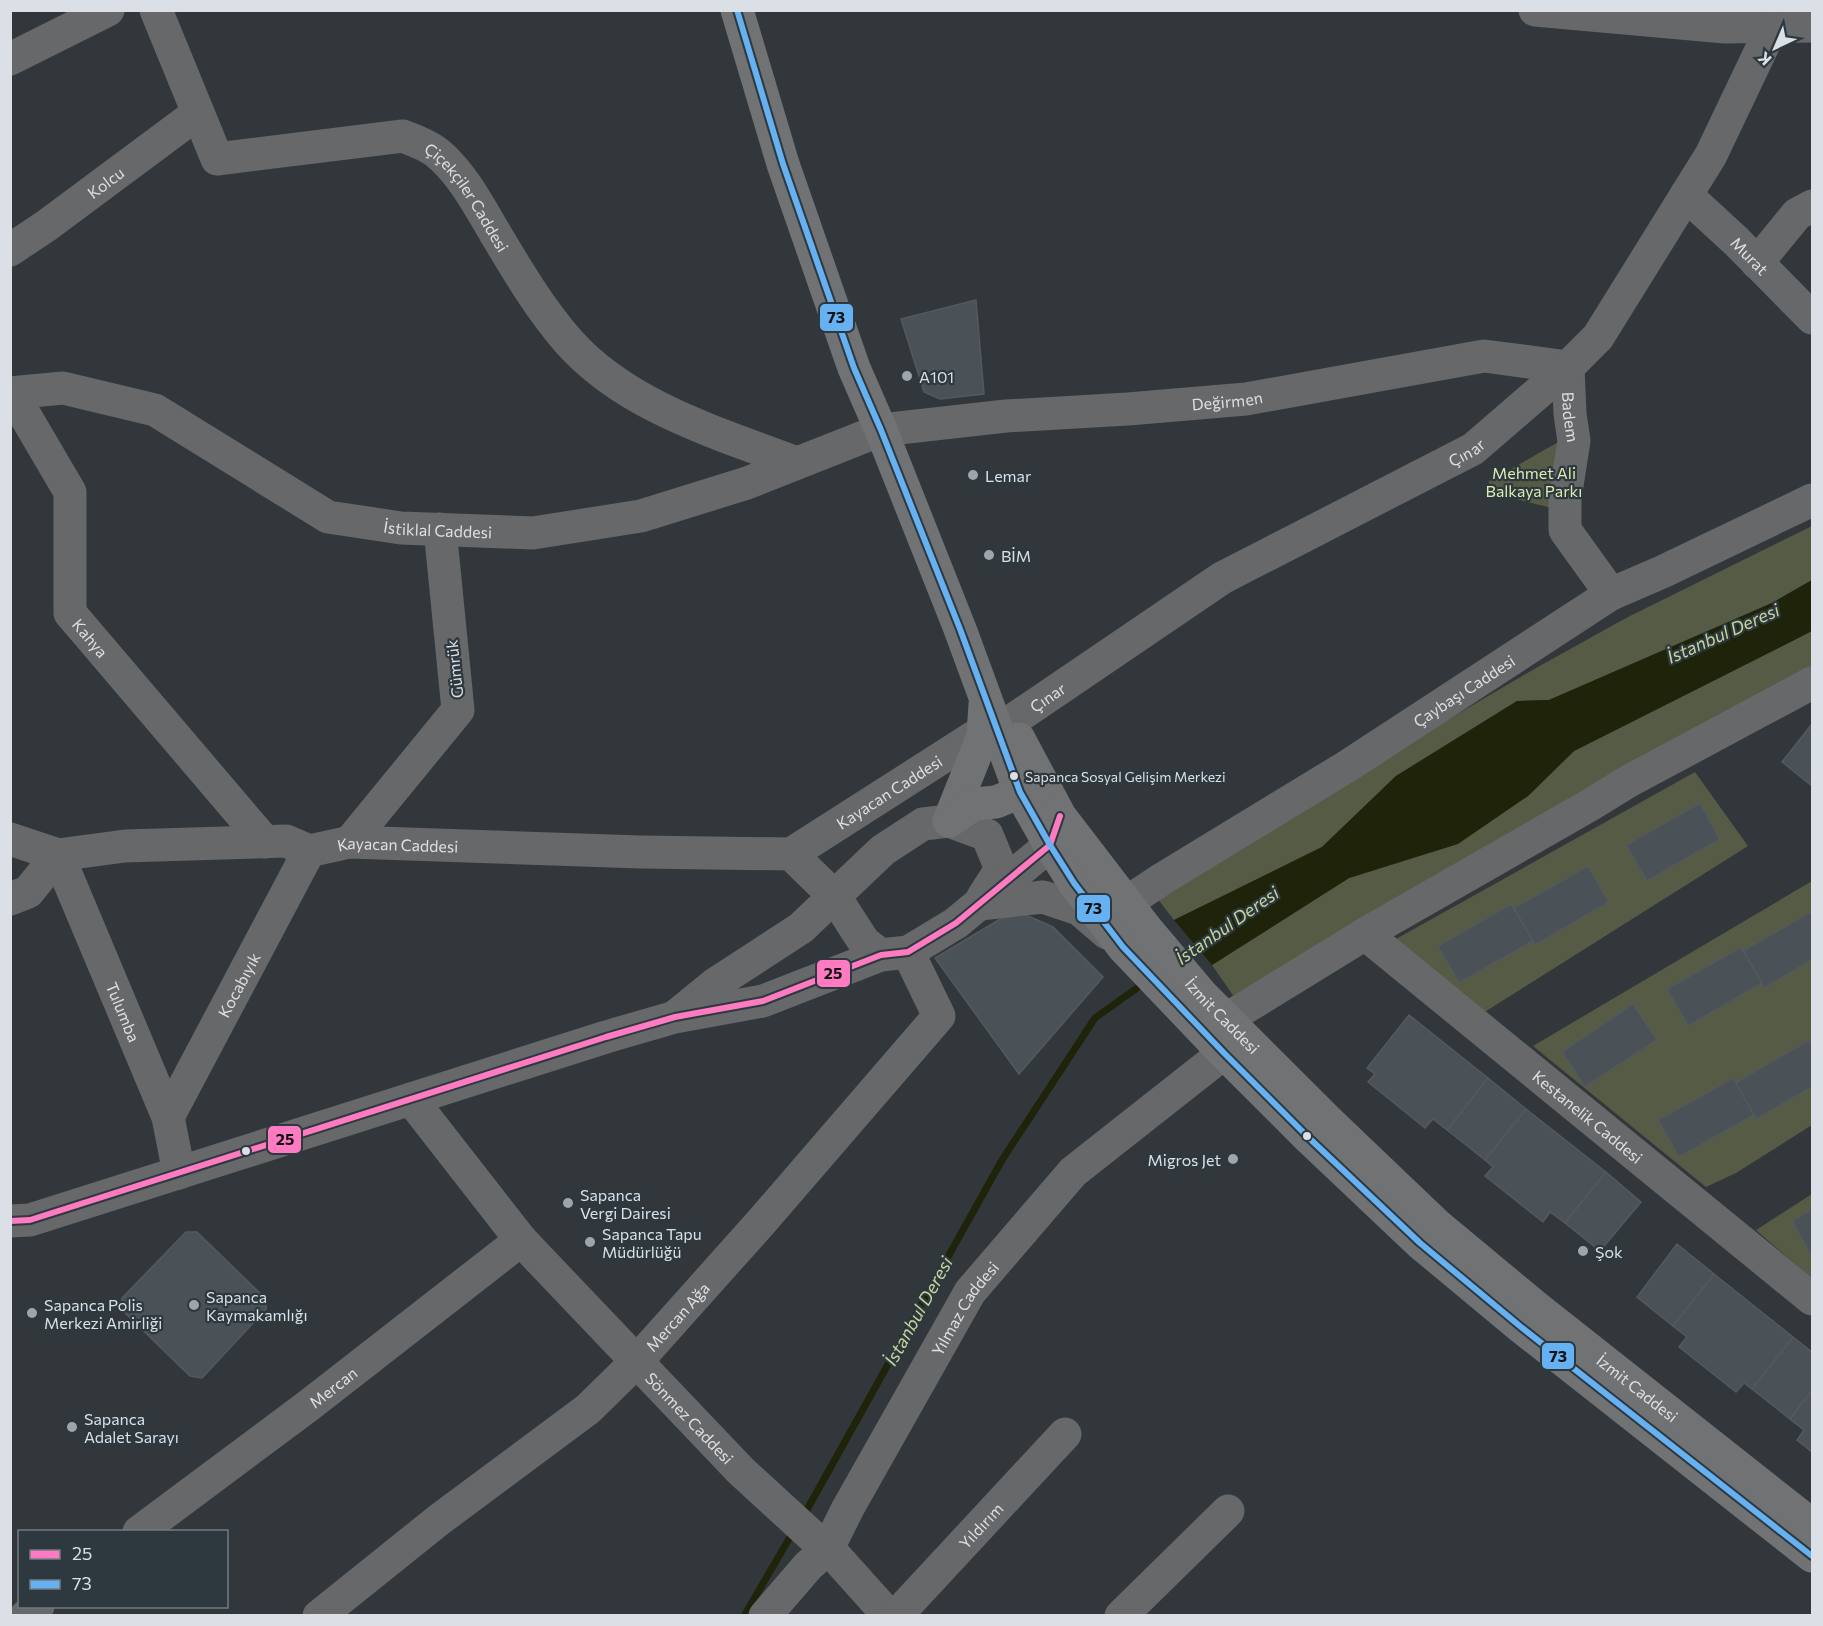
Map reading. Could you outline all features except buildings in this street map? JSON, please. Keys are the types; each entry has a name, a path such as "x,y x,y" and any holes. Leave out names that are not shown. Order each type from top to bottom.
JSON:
{"main road":[{"path":"737,10 783,164 854,368 960,629"},
{"name":"İzmit Caddesi","path":"960,629 997,726 1055,831 1195,1004 1224,1053 1308,1137 1420,1243 1521,1327 1812,1556"},
{"name":"İzmit Caddesi","path":"960,629 985,697 1031,789"},
{"path":"949,821 997,726 985,697"},
{"path":"949,821 974,804 996,802 1031,789"},
{"name":"İzmit Caddesi","path":"1055,831 1074,883 1132,926"},
{"name":"İzmit Caddesi","path":"1195,1004 1226,1020 1437,1225 1546,1315 1812,1525"}],"street":[{"path":"10,59 108,10"},
{"name":"Çiçekçiler Caddesi","path":"156,10 217,159 403,136 425,145 442,157 465,182 540,306 569,342 598,371 674,416 796,464"},
{"path":"1535,10 1722,19 1772,27 1812,26"},
{"name":"Çınar","path":"997,726 1222,578 1473,449 1568,367 1598,337 1711,155 1772,27"},
{"name":"Kolcu","path":"10,250 46,226 198,113"},
{"name":"Murat","path":"1686,195 1812,318"},
{"path":"1757,263 1797,214 1812,206"},
{"name":"Değirmen","path":"881,430 1006,416 1246,399 1484,356 1568,367"},
{"name":"Badem","path":"1568,367 1570,414 1574,441 1566,498 1565,530 1611,594"},
{"name":"İstiklal Caddesi","path":"11,393 63,388 154,410 328,517 401,528 533,534 641,516 747,483 881,430"},
{"name":"Kahya","path":"11,393 70,492 70,613 265,842"},
{"name":"Çaybaşı Caddesi","path":"1132,926 1162,879 1346,767 1611,594 1812,500"},
{"name":"Gümrük","path":"350,842 458,710 440,529"},
{"path":"1226,1020 1365,934 1590,806 1629,781 1812,683"},
{"name":"Kayacan Caddesi","path":"309,851 350,842 640,852 791,854 997,726"},
{"path":"675,1017 716,984 801,928 883,850 923,824 949,821 987,835 1000,869 980,904"},
{"path":"10,1221 30,1220 675,1017 762,1000 894,953 956,923 980,904 1055,831"},
{"path":"10,839 58,855 125,846 286,841 309,851"},
{"name":"Kocabıyık","path":"168,1117 309,851"},
{"path":"791,854 835,897 864,942 894,953"},
{"path":"10,899 28,892 58,855"},
{"name":"Tulumba","path":"58,855 168,1117 179,1173"},
{"path":"980,904 1043,897 1132,926"},
{"name":"Kestanelik Caddesi","path":"1365,934 1812,1299"},
{"name":"Mercan Ağa","path":"319,1616 440,1519 588,1409 637,1361 763,1220 939,1016 894,953"},
{"name":"Yılmaz Caddesi","path":"765,1616 808,1566 820,1543 848,1508 970,1292 1073,1173 1224,1053"},
{"name":"Sönmez Caddesi","path":"411,1099 521,1239 741,1471 820,1543 889,1616"},
{"name":"Mercan","path":"142,1530 308,1406 521,1239"},
{"name":"Yıldırım","path":"896,1616 1065,1434"},
{"path":"1121,1616 1227,1511"}],"green space":[{"name":"Mehmet Ali Balkaya Parkı","path":"1562,440 1552,508 1499,495 1488,482"},
{"path":"1812,526 1812,580 1772,603 1549,700 1517,701 1396,776 1322,847 1174,920 1153,893 1536,668 1626,618"},
{"path":"1812,631 1812,671 1239,1004 1212,965 1349,878 1456,844 1528,796 1574,751"},
{"path":"1695,772 1748,846 1483,1013 1396,939"},
{"path":"1812,881 1812,1125 1736,1173 1706,1187 1533,1046"},
{"path":"1812,1194 1812,1279 1756,1230"}],"water":[{"path":"1812,580 1812,631 1574,751 1528,796 1458,844 1349,878 1212,965 1174,920 1322,847 1396,776 1517,701 1549,700 1772,603"}],"waterway":[{"name":"İstanbul Deresi","path":"1180,958 1203,942"},
{"name":"İstanbul Deresi","path":"804,1515 1002,1160 1095,1018 1144,983"},
{"name":"İstanbul Deresi","path":"744,1616 793,1532"}],"transit line":[{"name":"73","path":"737,10 783,164 854,368 960,629 1020,792 1074,883 1123,947 1224,1053 1308,1137 1420,1243 1521,1327 1812,1556"},
{"name":"25","path":"10,1221 30,1220 606,1037 675,1017 763,1001 881,955 908,952 956,923 1050,845 1060,816"}],"place":[{"name":"A101","path":"907,376"},
{"name":"Lemar","path":"973,475"},
{"name":"BİM","path":"989,555"},
{"name":"Sapanca Sosyal Gelişim Merkezi","path":"1014,776"},
{"name":"Migros Jet","path":"1233,1159"},
{"name":"Sapanca Vergi Dairesi","path":"568,1203"},
{"name":"Sapanca Tapu Müdürlüğü","path":"590,1242"},
{"name":"Şok","path":"1583,1251"},
{"name":"Sapanca Kaymakamlığı","path":"194,1305"},
{"name":"Sapanca Polis Merkezi Amirliği","path":"32,1313"},
{"name":"Sapanca Adalet Sarayı","path":"72,1427"}]}
